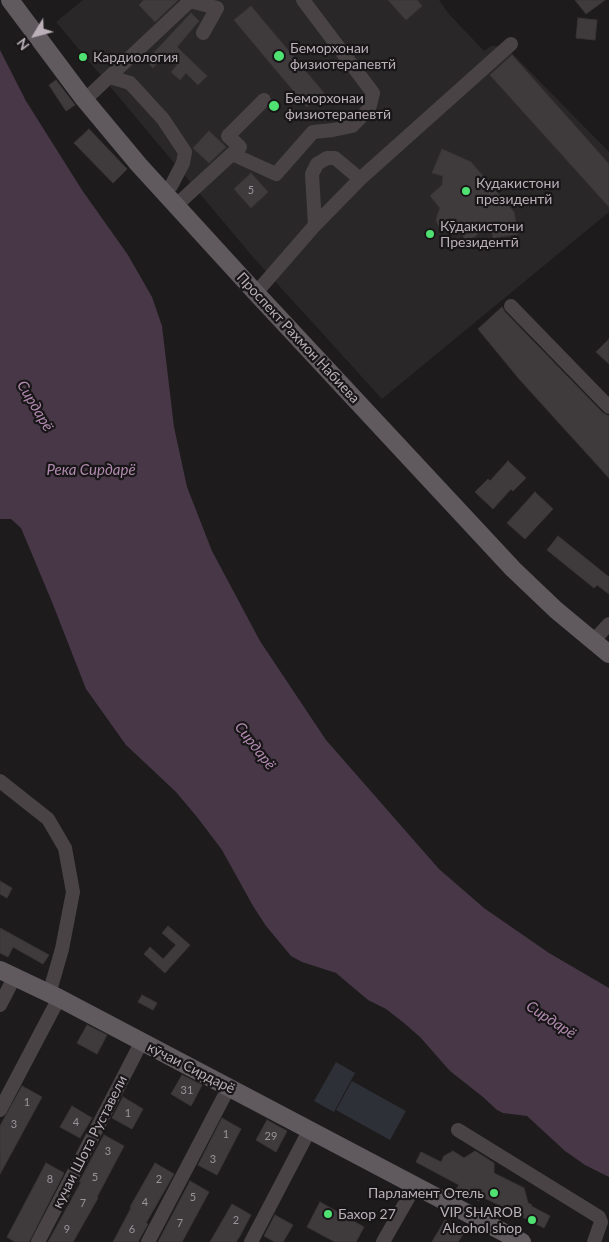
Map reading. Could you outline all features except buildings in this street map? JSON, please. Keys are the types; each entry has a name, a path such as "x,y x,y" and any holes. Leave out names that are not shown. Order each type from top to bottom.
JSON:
{"main road":[{"name":"Проспект Рахмон Набиева","path":"10,0 96,114 139,165 256,293 513,569 556,610 609,654"},
{"name":"Проспект Рахмон Набиева","path":"22,0 91,94 177,193 424,464 516,563 562,606 605,635"},
{"name":"кӯчаи Сирдарё","path":"7,974 54,996 228,1087 381,1168 497,1233 522,1242"}],"street":[{"path":"91,94 190,0 217,8 203,33"},
{"path":"232,154 276,174 313,132 352,126 369,109 373,93 303,0"},
{"path":"262,286 315,225 360,179 511,44"},
{"path":"110,77 130,83 163,119 185,152 177,193"},
{"path":"177,193 232,154 240,146 228,136 264,100"},
{"path":"315,225 312,174 317,164 327,158 334,158 360,179"},
{"path":"511,306 609,407"},
{"path":"0,781 48,819 65,848 73,892 54,996 0,1110"},
{"path":"0,1005 7,974"},
{"name":"кучаи Шота Руставели","path":"38,1242 141,1043"},
{"path":"148,1242 228,1087"},
{"path":"458,1130 600,1217 601,1222 594,1242"},
{"path":"251,1242 309,1131"},
{"path":"383,1242 414,1186"}],"shaded area":[{"path":"83,0 439,0 448,13 484,51 491,46 505,46 609,152 609,212 382,399 252,256 56,22"},
{"path":"336,1062 355,1073 334,1112 314,1101"},
{"path":"352,1081 406,1111 390,1140 336,1110"}],"water":[{"name":"Река Сирдарё","path":"0,50 26,101 82,190 128,255 152,297 162,326 174,427 187,487 212,551 260,641 326,740 439,869 484,908 549,953 609,988 609,1177 585,1165 565,1151 527,1116 503,1113 497,1110 450,1071 420,1037 404,1023 386,1009 368,1000 336,973 302,962 291,956 266,926 222,850 197,817 176,792 126,745 86,689 21,528 11,519 0,519"}],"place":[{"name":"Беморхонаи физиотерапевтй","path":"279,56"},
{"name":"Кардиология","path":"83,57"},
{"name":"Беморхонаи физиотерапевтӣ","path":"274,106"},
{"name":"Кудакистони президентй","path":"466,191"},
{"name":"Кӯдакистони Президентӣ","path":"430,234"},
{"name":"Парламент Отель","path":"494,1193"},
{"name":"Бахор 27","path":"328,1214"},
{"name":"VIP SHAROB Alcohol shop","path":"532,1220"}],"water label":[{"name":"Сирдарё","path":"35,406"},
{"name":"Сирдарё","path":"255,746"},
{"name":"Сирдарё","path":"551,1020"}]}
